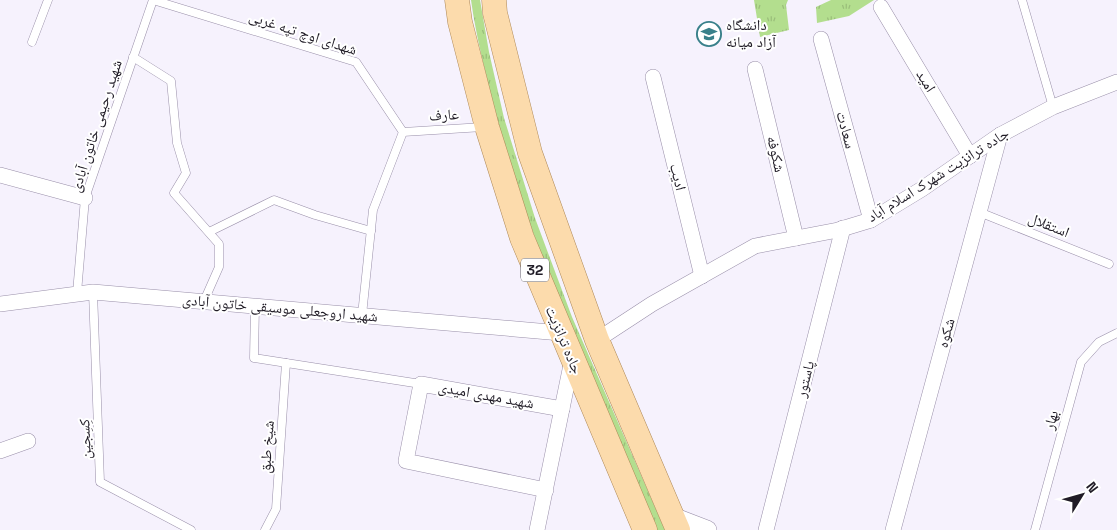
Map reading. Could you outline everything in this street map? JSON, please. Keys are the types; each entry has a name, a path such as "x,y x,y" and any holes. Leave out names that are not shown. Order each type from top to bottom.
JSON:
{"main road":[{"name":"جاده ترانزیت","path":"456,0 487,127 522,238 645,530"},
{"name":"جاده ترانزیت","path":"494,0 495,13 530,153 597,340 675,524"}],"street":[{"name":"امید","path":"881,7 970,156"},
{"name":"سعادت","path":"821,39 871,220"},
{"name":"شکوفه","path":"755,69 796,238"},
{"name":"ادیب","path":"653,78 702,276"},
{"name":"جاده ترانزیت شهرک اسلام آباد","path":"597,340 652,304 755,246 843,228 871,220 1000,135 1053,107 1117,82"},
{"name":"شکوه","path":"893,530 1000,135"},
{"path":"0,175 85,198"},
{"name":"پاستور","path":"766,530 843,228"},
{"name":"شهید اروجعلی موسیقی خاتون آبادی","path":"0,304 93,292 561,333"},
{"path":"537,530 572,358"},
{"name":"شهید مهدی امیدی","path":"546,490 406,461 421,384 562,409"},
{"path":"0,451 28,441"},
{"path":"675,524 707,530"}],"lane":[{"path":"32,42 48,0"},
{"name":"شهید رحیمی خاتون آبادی","path":"77,293 85,198 153,0"},
{"name":"شهدای اوچ تپه غربی","path":"153,0 356,62 403,132"},
{"path":"1022,0 1053,107"},
{"path":"133,57 171,81 177,143 186,173 174,193 220,244 219,268 204,301"},
{"name":"عارف","path":"403,132 487,127"},
{"path":"362,315 373,210 403,132"},
{"path":"209,232 274,200 315,215 371,231"},
{"name":"استقلال","path":"979,212 1109,264"},
{"name":"کِسِجین","path":"93,292 100,482 191,530"},
{"path":"255,306 254,358 421,384"},
{"name":"بهار","path":"1035,530 1081,362 1099,342 1117,333"},
{"name":"شیخ طبق","path":"265,530 276,509 286,363"}],"green space":[{"path":"471,0 480,0 489,52 504,118 535,218 572,317 665,530 655,530 588,374 546,268 509,161 478,40"},
{"path":"754,0 788,0 786,5 789,30 760,37"},
{"path":"831,0 874,0 849,16 817,23 816,7"}],"place":[{"name":"دانشگاه آزاد میانه","path":"709,34"}]}
